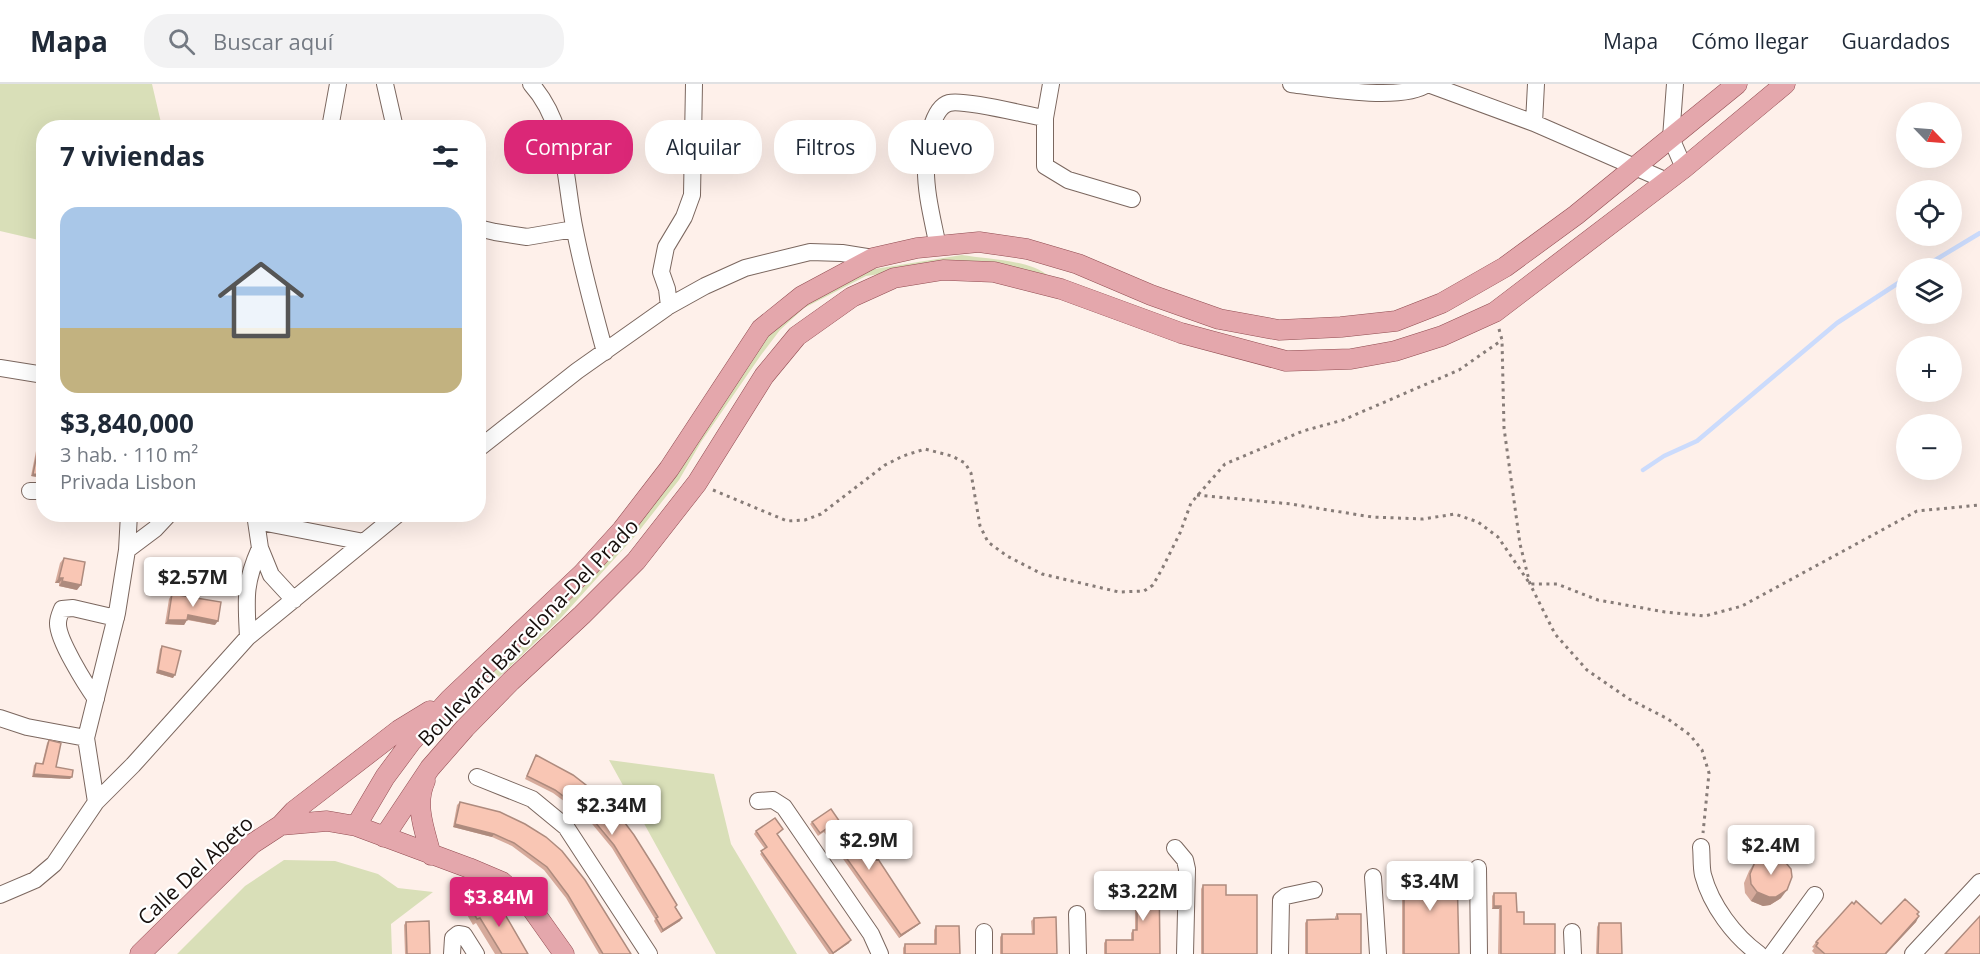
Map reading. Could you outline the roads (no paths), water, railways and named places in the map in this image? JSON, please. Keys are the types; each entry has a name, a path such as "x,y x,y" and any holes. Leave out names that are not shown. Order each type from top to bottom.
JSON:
{"main road":[{"name":"Boulevard Barcelona-Del Prado","path":"356,826 391,768 411,742 450,699 583,573 622,530 669,469 760,329 802,296 873,258 917,248 979,242 1027,249 1078,264 1150,295 1219,319 1279,330 1396,321 1442,303 1505,267 1635,167 1737,84"},
{"name":"Boulevard Barcelona-Del Prado","path":"384,837 430,768 465,728 636,561 698,483 764,376 790,344 797,336 852,297 894,278 943,270 994,272 1061,288 1181,333 1286,361 1351,359 1395,351 1442,336 1495,312 1684,168 1785,84"},
{"path":"1061,288 1078,264"},
{"path":"281,825 294,811 399,730 450,699"},
{"path":"430,768 421,790 420,803 431,855"},
{"name":"Calle Del Abeto","path":"140,954 252,844 281,825 327,821 356,826 502,882 532,909 564,954"}],"street":[{"path":"331,120 338,84"},
{"path":"385,84 393,120"},
{"path":"531,84 540,94 561,141 574,229 605,352"},
{"path":"669,306 662,272 666,248 684,217 692,195 694,84"},
{"path":"1051,84 1045,118 1045,166 1068,180 1132,199"},
{"path":"1291,84 1374,93 1397,93 1420,89 1427,84 1534,123 1667,181"},
{"path":"1534,123 1536,84"},
{"path":"1675,84 1671,138 1684,168"},
{"path":"938,247 926,165 931,128 942,108 949,103 964,103 1045,118"},
{"path":"486,230 527,237 574,229"},
{"path":"486,443 669,306 705,286 745,268 810,252 873,258"},
{"path":"0,368 36,374"},
{"path":"96,802 86,738 116,618 127,550 129,522"},
{"path":"127,550 162,522"},
{"path":"257,522 260,548 270,575 294,600"},
{"path":"274,522 364,542"},
{"path":"0,895 35,880 54,864 96,802 133,765 248,637 388,522"},
{"path":"248,637 246,593 248,578 260,548"},
{"path":"96,699 71,660 57,625 59,615 62,609 73,608 116,618"},
{"path":"0,718 27,727 86,738"},
{"path":"477,777 532,799 566,827 649,954"},
{"path":"758,801 772,800 784,807 871,934 880,954"},
{"path":"1701,847 1703,874 1714,900 1729,925 1747,945 1759,954"},
{"path":"1175,848 1185,860 1187,869 1185,954"},
{"path":"1478,868 1479,954"},
{"path":"1373,876 1378,954"},
{"path":"1913,954 1980,882"},
{"path":"1280,954 1281,900 1314,890"},
{"path":"1772,954 1815,895"},
{"path":"1077,914 1078,954"},
{"path":"984,932 984,954"},
{"path":"1572,932 1573,954"},
{"path":"453,954 453,938 458,934 464,935 476,954"}],"waterway":[{"path":"1939,258 1980,233"},
{"path":"1643,470 1664,456 1697,441 1837,323 1896,285"}]}
